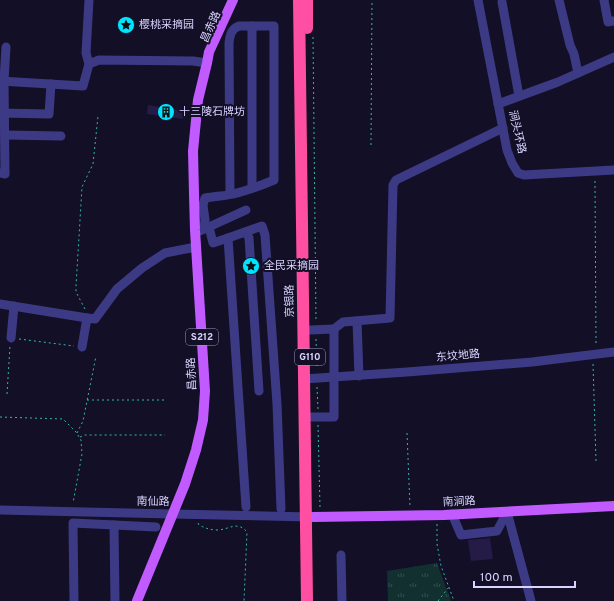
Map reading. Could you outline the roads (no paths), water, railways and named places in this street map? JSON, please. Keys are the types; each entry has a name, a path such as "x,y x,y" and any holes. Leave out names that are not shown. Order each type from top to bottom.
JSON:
{"highway":[{"name":"京银路","path":"299,0 308,177"},
{"name":"京银路","path":"308,0 308,198 314,601"},
{"name":"京银路","path":"307,601 313,517 314,417 311,379 313,330 308,198"}],"main road":[{"name":"昌赤路","path":"208,63 209,52 233,0"},
{"name":"昌赤路","path":"137,601 185,484 196,450 203,420 205,391 196,247 203,230 194,194 194,151 198,100 208,63 236,0"},
{"name":"南涧路","path":"313,517 410,516 614,506"}],"street":[{"path":"2,81 83,86 89,64 86,53 89,0"},
{"name":"涧头环路","path":"478,0 507,150 518,173 524,175 614,170"},
{"path":"559,0 578,73"},
{"path":"604,0 608,22 614,21"},
{"path":"502,2 519,96"},
{"path":"230,194 230,34 234,28 239,26 274,26 274,180 230,194 205,198 203,205 205,220 203,230 213,243 262,226 265,235 277,404 281,509"},
{"path":"252,26 252,188"},
{"path":"0,174 6,174 3,137 2,81 6,47"},
{"path":"498,104 558,82 614,57"},
{"path":"89,64 99,60 192,61 208,63"},
{"path":"2,113 49,114 51,84"},
{"path":"313,330 334,329 343,322 390,318 394,185 396,180 503,128"},
{"path":"3,137 61,136"},
{"path":"203,230 246,210"},
{"path":"246,232 249,238 259,391"},
{"path":"228,238 246,507"},
{"path":"0,304 94,319 117,288 142,268 165,252 196,247"},
{"path":"11,338 14,306"},
{"path":"82,347 87,318"},
{"path":"357,321 360,376"},
{"path":"314,417 334,417 334,329"},
{"name":"东坟地路","path":"311,379 532,362 614,352"},
{"name":"南仙路","path":"0,510 313,517"},
{"path":"72,512 74,601"},
{"path":"452,514 461,536 497,532 507,512"},
{"path":"507,512 531,601"},
{"path":"73,523 156,527"},
{"path":"114,525 114,601"},
{"path":"341,555 342,601"}],"place":[{"name":"樱桃采摘园","path":"126,25"},
{"name":"十三陵石牌坊","path":"166,112"},
{"name":"全民采摘园","path":"251,266"}]}
